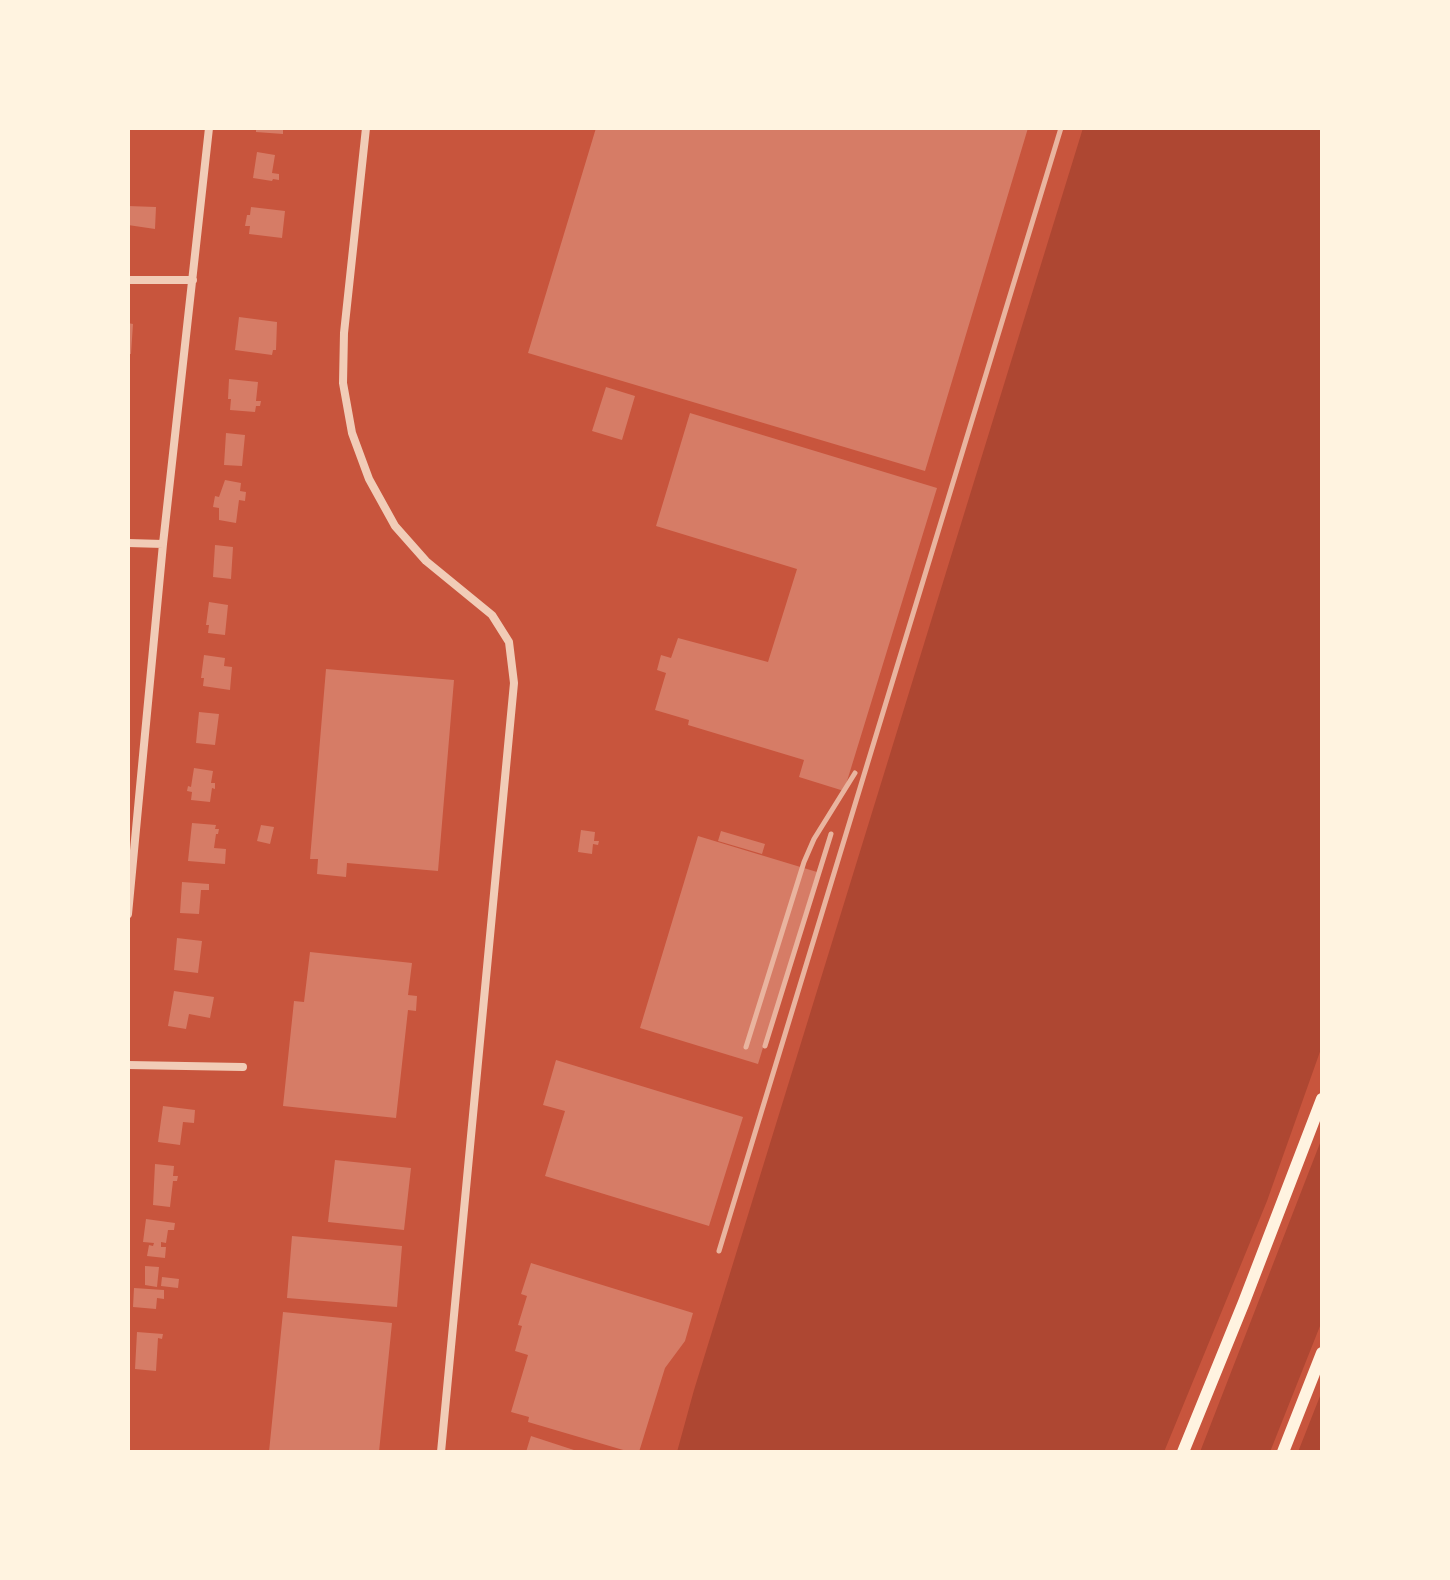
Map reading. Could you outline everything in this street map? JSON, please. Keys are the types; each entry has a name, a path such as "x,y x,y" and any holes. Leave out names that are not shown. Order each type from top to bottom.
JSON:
{"highway":[{"path":"1183,1452 1322,1099"},
{"path":"1283,1452 1322,1353"}],"street":[{"path":"128,914 163,544 209,128"},
{"path":"366,128 344,333 344,383 352,433 369,479 395,526 426,562 492,614 509,642 514,683 440,1452"},
{"path":"128,280 193,280"},
{"path":"128,543 163,544"},
{"path":"128,806 138,806"},
{"path":"128,1065 243,1066"}],"shaded area":[{"path":"1083,128 1322,128 1322,1046 1267,1201 1164,1452 677,1452 694,1390"},
{"path":"1322,1138 1322,1321 1270,1452 1200,1452"},
{"path":"1322,1391 1322,1452 1298,1452"}],"building":[{"path":"256,128 283,128 283,134 256,132"},
{"path":"596,128 1028,128 925,471 528,353"},
{"path":"257,152 275,155 272,173 279,174 279,180 253,178"},
{"path":"128,206 156,207 155,229 128,225"},
{"path":"251,207 285,211 282,238 249,234 250,226 245,226"},
{"path":"239,317 277,322 276,350 272,355 235,350"},
{"path":"128,323 133,324 131,354 128,354"},
{"path":"229,379 258,382 256,401 261,401 255,412 230,410"},
{"path":"606,387 635,396 622,440 592,431"},
{"path":"690,413 937,488 844,791 799,777 804,760 688,725 689,720 655,710 666,673 657,670 661,655 671,658 678,638 768,662 797,569 656,526"},
{"path":"226,433 245,435 242,466 224,465"},
{"path":"225,480 241,483 240,491 246,492 245,501 239,500 236,523 219,520 219,508 213,507"},
{"path":"215,545 233,547 231,579 213,577"},
{"path":"209,602 228,605 225,635 208,633"},
{"path":"204,655 225,658 224,666 232,667 230,690 203,686"},
{"path":"326,669 454,680 438,871 347,863 346,877 317,874 318,859 310,859"},
{"path":"199,712 219,714 215,745 196,743"},
{"path":"194,768 213,771 211,783 215,783 215,789 212,788 210,802 191,800 192,792 187,791"},
{"path":"192,823 216,825 215,829 219,829 214,848 226,849 225,864 188,861"},
{"path":"261,825 274,827 270,844 257,841"},
{"path":"581,830 595,832 594,841 599,841 598,845 593,844 592,854 578,852"},
{"path":"721,831 765,844 762,854 718,841"},
{"path":"698,836 817,872 758,1064 640,1028"},
{"path":"182,882 209,884 209,890 201,890 199,914 180,913"},
{"path":"177,938 202,941 198,973 174,970"},
{"path":"310,952 412,963 408,995 417,996 416,1011 408,1010 396,1118 283,1106 294,1001 304,1002"},
{"path":"174,991 214,997 210,1018 189,1014 186,1029 168,1026"},
{"path":"556,1060 743,1117 709,1226 545,1176 565,1111 543,1105"},
{"path":"163,1106 195,1110 194,1123 183,1122 180,1145 158,1142"},
{"path":"335,1160 411,1168 404,1230 328,1222"},
{"path":"155,1164 174,1166 173,1176 178,1176 173,1181 170,1207 153,1205"},
{"path":"146,1219 175,1223 174,1230 168,1230 166,1243 161,1242 161,1247 166,1247 165,1258 147,1256 149,1245 154,1243 143,1242"},
{"path":"292,1236 402,1246 397,1307 287,1298"},
{"path":"531,1263 693,1313 685,1341 665,1368 639,1452 528,1422 529,1417 511,1412 528,1355 515,1351 527,1296 521,1294"},
{"path":"145,1266 159,1267 157,1287 145,1285"},
{"path":"162,1277 179,1279 178,1288 161,1286"},
{"path":"134,1288 164,1290 164,1299 157,1298 156,1309 133,1307"},
{"path":"283,1312 392,1323 379,1452 269,1452"},
{"path":"137,1332 163,1334 162,1339 158,1338 156,1371 135,1369"},
{"path":"531,1436 580,1452 526,1452"}],"railway":[{"path":"719,1251 1061,128"},
{"path":"746,1047 804,862 855,773"},
{"path":"765,1046 831,834"}]}
